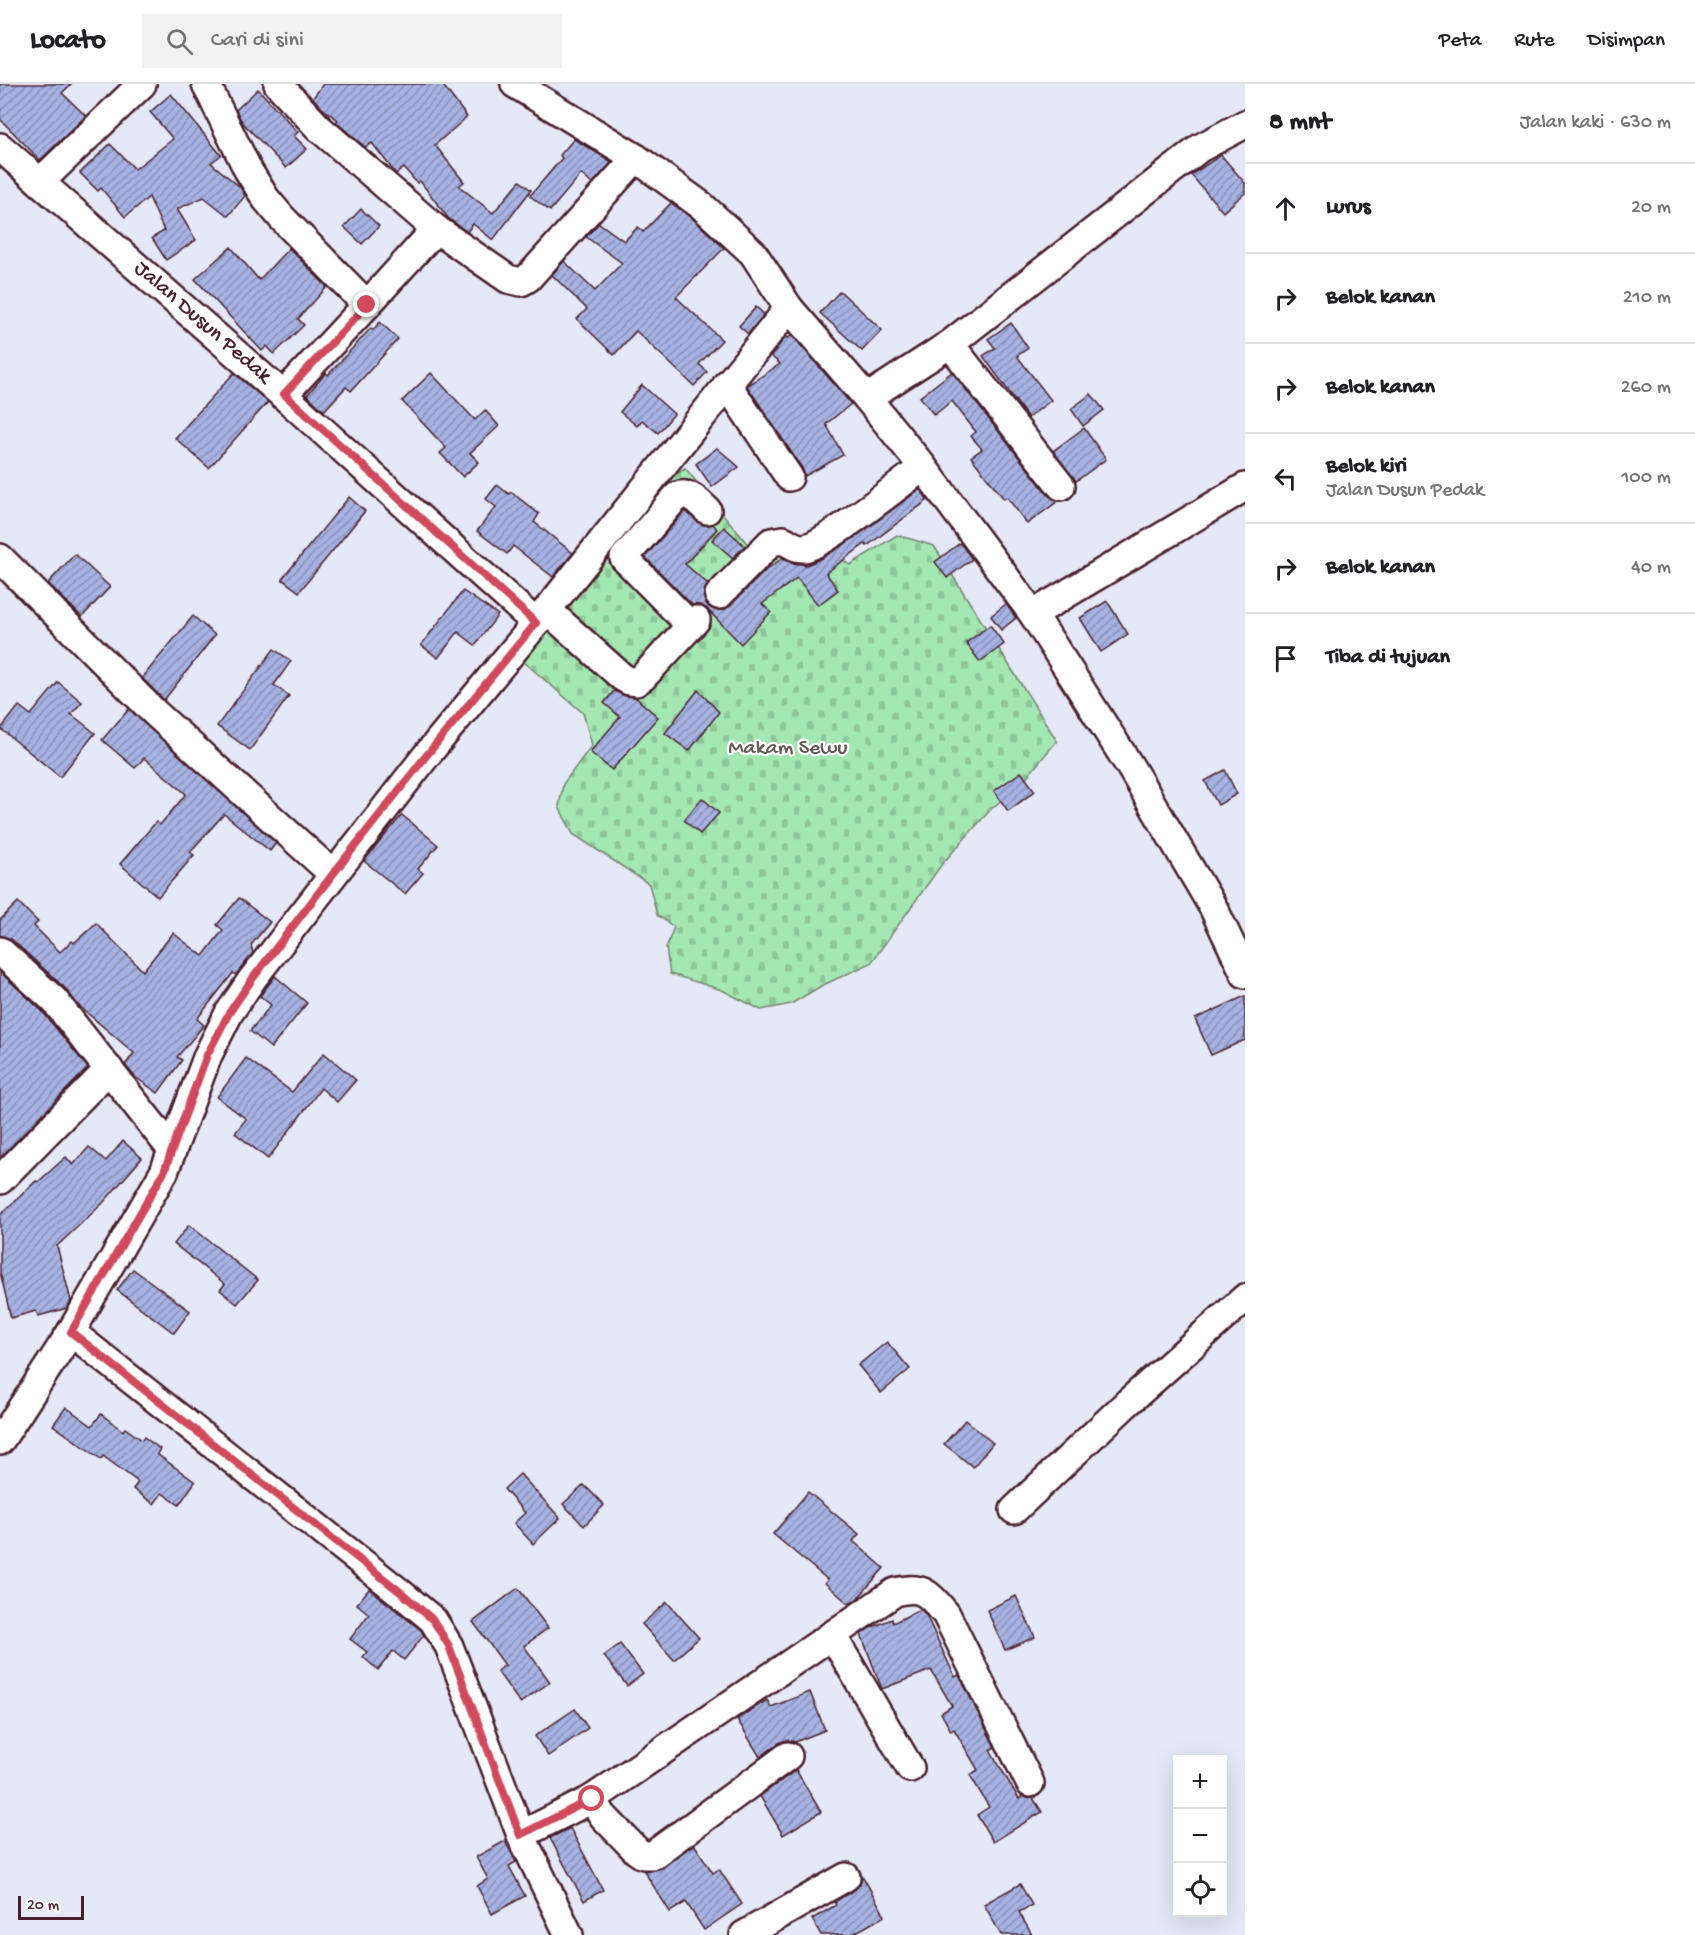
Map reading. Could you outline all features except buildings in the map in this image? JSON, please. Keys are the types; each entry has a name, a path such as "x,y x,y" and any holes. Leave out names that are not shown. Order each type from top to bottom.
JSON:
{"street":[{"path":"40,182 142,84"},
{"path":"206,84 248,170 266,199 367,305"},
{"path":"278,84 319,128 436,229 508,279 521,282 528,278 636,158"},
{"path":"515,84 636,158 702,206 753,253 789,308 923,467 1033,614 1131,768 1241,955"},
{"path":"867,398 950,344 1200,148 1245,124"},
{"name":"Jalan Dusun Pedak","path":"0,147 541,617 622,677 636,682 693,623 625,561 626,554 635,543"},
{"path":"284,394 436,229"},
{"path":"0,1441 71,1332 164,1172 207,1055 229,1013 253,978 426,756 541,617 789,308"},
{"path":"950,344 1061,486"},
{"path":"727,384 789,477"},
{"path":"719,595 771,542 783,540 794,547 808,547 838,529 923,467"},
{"path":"1033,614 1245,487"},
{"path":"615,524 635,543 670,503 682,494 689,495 707,510"},
{"path":"0,558 155,713 333,874"},
{"path":"0,951 54,1000 172,1150"},
{"path":"0,1180 110,1069"},
{"path":"1014,1510 1125,1405 1245,1298"},
{"path":"71,1332 433,1620 449,1646 520,1835 569,1935"},
{"path":"520,1835 592,1799 895,1592 912,1587 930,1596 946,1614 1030,1783"},
{"path":"832,1635 910,1768"},
{"path":"592,1799 603,1816 637,1851 647,1856 653,1855 788,1756"},
{"path":"744,1935 846,1877"}],"green space":[{"name":"Makam Sewu","path":"685,468 755,553 804,556 824,548 850,565 897,535 934,546 1057,741 1019,786 992,808 942,864 871,963 821,986 791,1004 761,1010 722,990 670,974 666,948 674,927 657,915 649,884 573,834 559,807 563,784 592,745 583,713 517,656 654,486"}],"route":[{"path":"367,305 284,394 536,623 426,756 333,874 229,1013 207,1055 164,1172 71,1332 433,1620 449,1646 520,1835 592,1799"}]}
